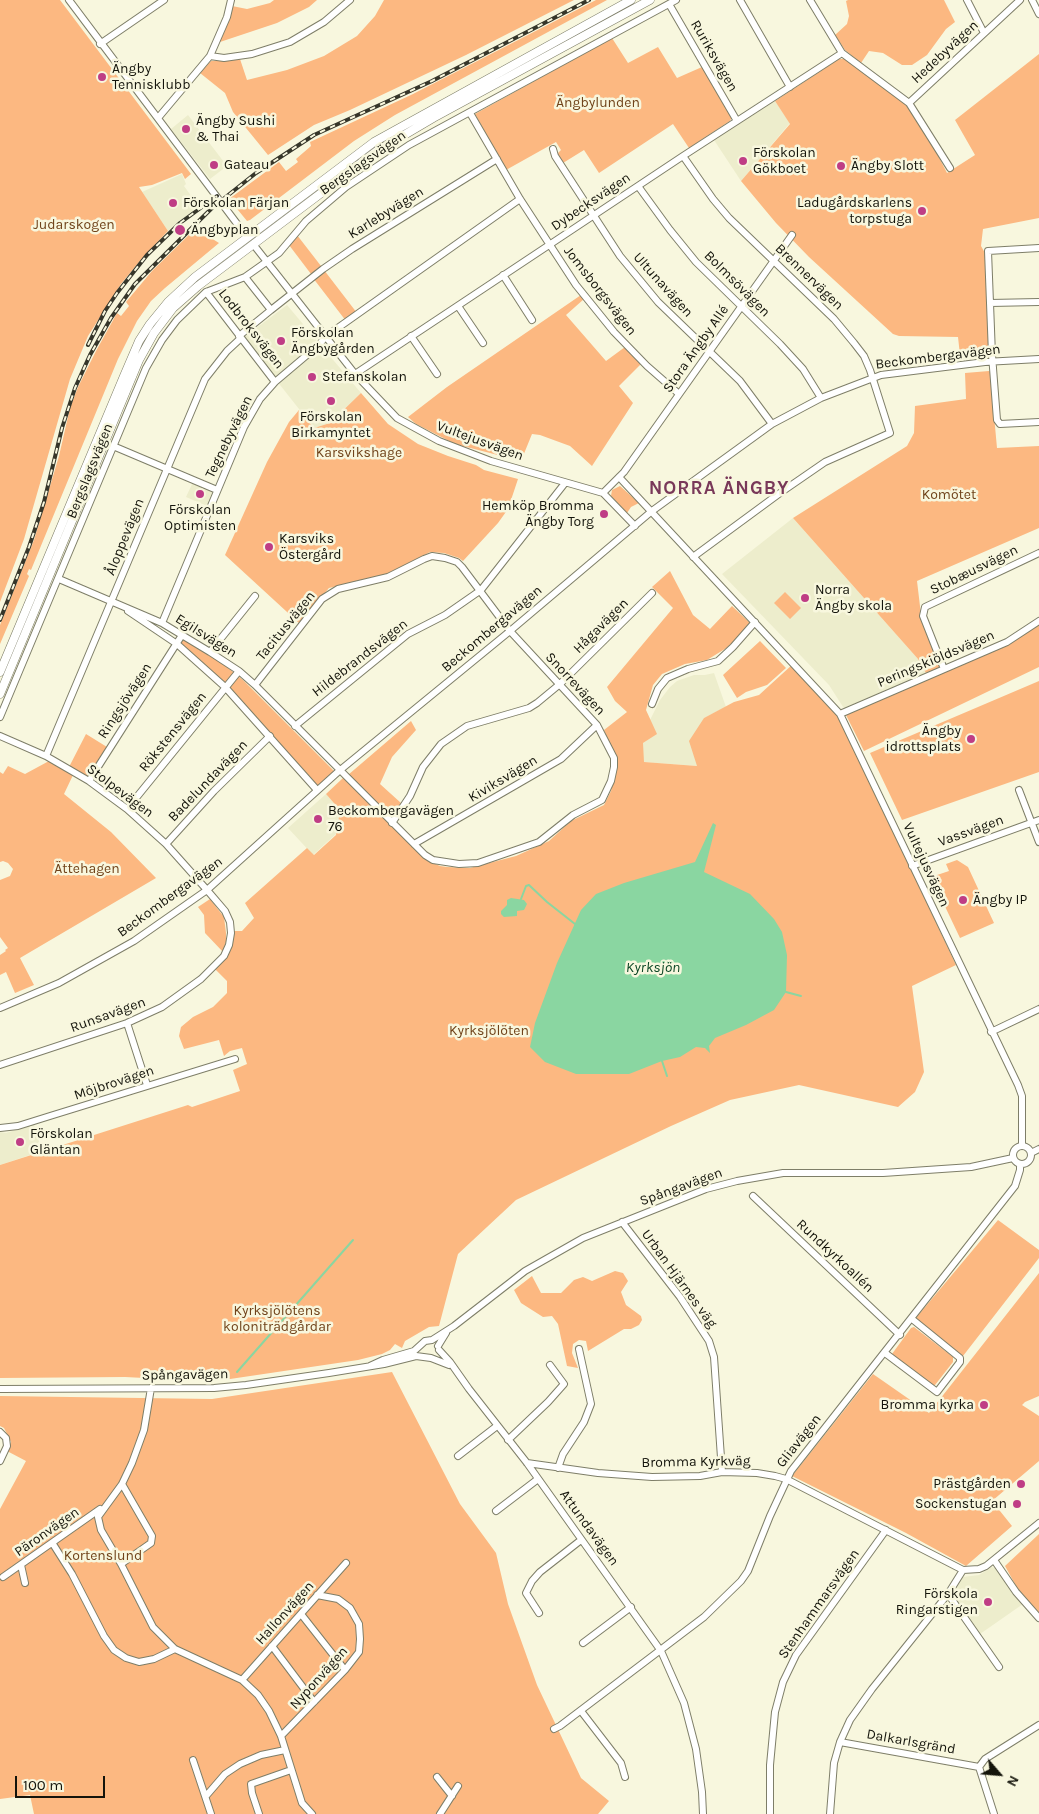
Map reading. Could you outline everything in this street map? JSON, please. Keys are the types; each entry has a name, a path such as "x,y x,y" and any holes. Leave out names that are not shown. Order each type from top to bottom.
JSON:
{"main road":[{"name":"Bergslagsvägen","path":"0,672 139,342 158,313 181,289 374,142 631,0"},
{"name":"Bergslagsvägen","path":"0,694 148,343 167,316 186,295 360,163 396,139 650,0"},
{"path":"247,238 253,244"}],"street":[{"path":"69,0 100,44 158,118 247,238"},
{"path":"100,44 164,0"},
{"path":"158,118 210,56 227,17 230,0"},
{"path":"210,56 224,58 252,54 290,42 324,22 350,0"},
{"name":"Bergslagsvägen","path":"0,717 146,368 162,340 177,320 206,292 245,277 279,253 306,221 346,187 409,145 676,0"},
{"path":"740,0 790,87"},
{"path":"810,0 842,53 909,102 950,168"},
{"path":"967,0 984,33"},
{"name":"Hedebyvägen","path":"909,102 1020,0"},
{"path":"1032,0 1039,14"},
{"name":"Ruriksvägen","path":"669,4 737,121"},
{"name":"Dybecksvägen","path":"355,374 683,156 842,53"},
{"name":"Jomsborgsvägen","path":"470,113 520,200 576,285 614,332 647,366 679,394"},
{"name":"Ultunavägen","path":"553,149 555,156 620,256 658,302 740,381 772,424"},
{"name":"Brennervägen","path":"683,156 713,199 729,218 845,331 864,356 890,433 825,462 693,557"},
{"name":"Karlebyvägen","path":"292,295 323,269 352,249 497,158"},
{"name":"Bolmsövägen","path":"638,186 696,262 791,355 803,369 821,398"},
{"name":"Tegnebyvägen","path":"162,623 244,427 260,399 275,382 320,344 325,337 357,312 520,200"},
{"name":"Stora Ängby Allé","path":"603,493 619,476 792,235"},
{"name":"Vultejusvägen","path":"253,244 355,374 397,418 439,441 491,461 603,493"},
{"path":"1039,248 988,251 992,362 997,420 1000,424 1039,422"},
{"path":"503,276 532,320"},
{"path":"245,277 271,310 292,295"},
{"name":"Lodbroksvägen","path":"206,292 275,382"},
{"path":"990,304 1039,302"},
{"path":"458,306 483,343"},
{"name":"Åloppevägen","path":"46,756 166,468 206,379 227,350 271,310"},
{"path":"412,336 437,374"},
{"name":"Beckombergavägen","path":"0,1008 60,983 134,941 207,890 339,771 510,631 652,511 772,424 821,398 872,378 925,369 1039,359"},
{"path":"113,446 217,490"},
{"name":"Vultejusvägen","path":"619,476 840,714 1022,1096 1022,1145"},
{"name":"Hildebrandsvägen","path":"295,726 408,634 445,615 481,590 565,483"},
{"path":"603,493 635,526"},
{"name":"Stobæusvägen","path":"944,669 923,616 926,607 1039,552"},
{"name":"Tacitusvägen","path":"255,685 322,599 338,589 388,577 432,556 457,562 481,590 510,631"},
{"name":"Egilsvägen","path":"59,579 162,623 210,652 255,685 339,771"},
{"name":"Hågavägen","path":"392,823 410,796 423,767 441,744 467,726 529,708 560,684 652,594"},
{"path":"210,652 256,596"},
{"name":"Egilsvägen","path":"112,601 177,644 225,687 318,790"},
{"name":"Peringskiöldsvägen","path":"840,714 1007,642 1039,621"},
{"path":"652,704 658,689 668,678 688,669 718,661 755,622"},
{"name":"Snorrevägen","path":"339,771 425,855 433,860 459,864 492,859 539,842 573,815 602,800 608,791 614,767 614,758 597,725 510,631"},
{"name":"Ringsjövägen","path":"89,781 182,635"},
{"name":"Rökstensvägen","path":"127,809 239,672"},
{"name":"Kiviksvägen","path":"414,844 561,759 597,725"},
{"name":"Stolpevägen","path":"0,736 46,756 89,781 127,809 166,844 207,890"},
{"name":"Badelundavägen","path":"166,844 214,791 270,736"},
{"path":"1019,790 1039,842"},
{"name":"Vassvägen","path":"912,866 1039,820"},
{"name":"Runsavägen","path":"0,1065 128,1023 162,1008 201,979 224,956 230,939 230,922 225,911 207,890"},
{"path":"991,1032 1039,1009"},
{"path":"128,1023 148,1085"},
{"name":"Möjbrovägen","path":"0,1128 18,1126 235,1059"},
{"path":"1022,1145 1028,1147 1031,1153 1028,1162 1020,1164 1013,1158 1014,1149 1022,1145"},
{"path":"1031,1153 1039,1149"},
{"name":"Spångavägen","path":"432,1340 448,1330 525,1271 584,1238 706,1189 770,1175 808,1172 903,1172 972,1167 1013,1158"},
{"name":"Gliavägen","path":"554,1729 581,1711 704,1617 741,1581 748,1571 786,1479 1015,1186 1020,1164"},
{"name":"Rundkyrkoallén","path":"753,1196 900,1334"},
{"name":"Urban Hjärnes väg","path":"622,1222 680,1297 708,1341 714,1357 722,1472"},
{"path":"885,1353 937,1392 960,1362 960,1358 912,1319"},
{"name":"Spångavägen","path":"439,1348 448,1330"},
{"path":"454,1368 442,1361 428,1357 421,1351 422,1345 427,1340 432,1340 439,1348 454,1368 497,1426 527,1463"},
{"name":"Spångavägen","path":"370,1366 414,1351 422,1345"},
{"path":"428,1357 437,1354 439,1348"},
{"path":"558,1468 564,1454 584,1422 591,1404 579,1349"},
{"name":"Spångavägen","path":"0,1389 214,1388 246,1385 384,1364 416,1356 428,1357"},
{"path":"508,1440 564,1384 550,1365"},
{"path":"151,1388 144,1430 122,1484 98,1517 101,1530 121,1564 153,1627 175,1650 242,1680 258,1695 269,1711 281,1736 305,1814"},
{"path":"458,1456 497,1426"},
{"path":"0,1432 6,1438 7,1446 0,1461"},
{"name":"Bromma Kyrkväg","path":"527,1463 652,1478 700,1476 722,1472 757,1473 786,1479 963,1570"},
{"name":"Attundavägen","path":"527,1463 661,1651 684,1703 696,1748 703,1814"},
{"path":"496,1511 538,1479"},
{"path":"121,1564 151,1543 152,1536 122,1484"},
{"name":"Päronvägen","path":"3,1578 105,1506"},
{"path":"830,1814 830,1794 834,1763 840,1742 850,1720 872,1688 948,1594 963,1570 979,1569 994,1560 1039,1522"},
{"name":"Stenhammarsvägen","path":"770,1814 770,1765 775,1712 783,1682 796,1655 886,1530"},
{"path":"539,1613 526,1593 532,1581 540,1572 582,1540"},
{"path":"53,1544 72,1574 104,1636 114,1650 126,1658 139,1662 154,1659 175,1650"},
{"path":"994,1560 1016,1592 1039,1618"},
{"name":"Hallonvägen","path":"242,1680 346,1563"},
{"path":"21,1565 25,1583"},
{"name":"Nyponvägen","path":"281,1736 345,1670 359,1652 359,1624 350,1608 338,1599 317,1594"},
{"path":"948,1594 999,1667"},
{"path":"583,1643 631,1607"},
{"path":"301,1614 345,1670"},
{"path":"272,1646 314,1702"},
{"path":"581,1711 621,1763 625,1777"},
{"path":"994,1814 979,1767 985,1758 1039,1725"},
{"name":"Dalkarlsgränd","path":"840,1742 979,1767"},
{"path":"206,1796 225,1774 240,1764 261,1755 285,1750"},
{"path":"193,1760 211,1814"},
{"path":"259,1814 251,1784 291,1770"},
{"path":"437,1777 452,1796"},
{"path":"440,1814 458,1786"},
{"path":"302,1803 312,1814"}],"shaded area":[{"name":"Förskolan Gökboet","path":"775,101 790,123 741,181 714,140"},
{"path":"188,115 227,166 210,179 171,129"},
{"name":"Förskolan Färjan","path":"182,174 186,184 184,186 197,204 192,212 168,231 142,192"},
{"path":"287,305 361,393 330,423 314,428 243,338"},
{"name":"Förskolan Optimisten","path":"193,482 214,491 207,506 186,497"},
{"name":"Norra Ängby skola","path":"793,518 918,659 926,673 845,710 829,685 722,574"},
{"path":"714,673 726,707 704,718 697,766 643,762 643,743 656,734 650,720 660,700 670,687 677,681 694,675"},
{"name":"Beckombergavägen 76","path":"326,794 340,810 336,834 313,855 288,828"},
{"name":"Förskolan Gläntan","path":"34,1124 42,1151 0,1165 0,1132 6,1133"},
{"name":"Förskola Ringarstigen","path":"992,1567 998,1569 1023,1604 980,1634 954,1599 952,1592 963,1577 979,1575"}],"green space":[{"name":"Judarskogen","path":"0,0 60,0 191,174 185,179 182,173 152,185 139,187 168,231 121,284 88,336 70,379 24,539 0,602"},
{"path":"274,0 317,0 309,7 277,23 220,42 230,18 232,6 247,9 270,3"},
{"path":"384,0 574,0 466,55 314,125 268,155 233,112 225,93 200,73 211,61 240,59 247,80 287,70 324,56 357,36 375,16"},
{"path":"596,0 607,0 395,115 354,141 250,220 247,221 229,199 279,162 286,171 298,162 296,159 311,146 310,142 413,94"},
{"path":"944,0 955,22 946,29 927,55 912,65 902,65 883,53 869,51 861,63 845,50 835,35 847,24 849,16 846,1"},
{"name":"Ängbylunden","path":"612,38 628,63 658,47 677,78 702,67 732,117 730,121 689,148 673,124 599,173 584,150 563,163 557,154 561,150 556,142 506,170 475,114"},
{"path":"1039,54 1039,218 983,229 981,246 985,253 989,353 960,355 958,337 899,336 893,334 809,257 776,223 741,181 790,124 775,101 839,59 846,59 908,104 928,136 947,173 975,155 955,120"},
{"path":"197,227 219,243 151,301 137,321 118,359 31,570 29,569 27,574 29,576 0,644 0,625 34,540 59,456 70,408 78,387 117,313 121,316 129,306 126,302 152,271"},
{"path":"297,235 321,266 311,274 289,245"},
{"path":"324,270 357,313 346,321 313,278"},
{"path":"581,295 584,299 566,315 606,361 625,347 641,364 619,386 633,403 592,466 570,446 540,435 532,434 521,461 455,444 416,424 408,417 447,387"},
{"name":"Komötet","path":"989,371 997,448 1039,446 1039,528 917,581 922,623 941,667 926,673 918,659 793,518 907,446 914,433 915,406 966,399 965,373"},
{"name":"Karsvikshage","path":"361,393 388,424 418,444 476,465 484,470 518,479 508,509 498,523 463,561 444,553 430,552 388,574 329,588 299,623 225,555 267,462 289,422 299,410 314,428 330,423"},
{"path":"620,486 639,503 631,507 627,513 611,496 612,490"},
{"name":"Kyrksjölöten","path":"670,571 693,615 710,629 732,606 750,623 733,644 707,660 685,664 662,674 653,685 646,710 657,734 643,743 644,762 697,766 689,741 704,718 734,702 759,695 793,664 818,690 838,717 849,737 956,965 912,986 924,1072 915,1092 898,1107 799,1085 730,1100 516,1200 458,1254 439,1326 429,1327 405,1341 402,1348 395,1344 390,1350 382,1354 358,1360 230,1379 183,1380 125,1377 0,1378 0,1165 188,1105 192,1107 240,1091 233,1070 247,1064 242,1048 230,1051 224,1056 219,1040 184,1049 179,1036 181,1027 193,1017 213,1007 227,993 227,981 215,969 233,931 242,931 254,918 245,903 307,848 314,855 336,835 340,810 326,794 343,778 429,861 447,867 470,868 516,856 549,841 571,821 604,805 611,791 618,764 604,730 627,712 615,701 607,687 673,608 652,587"},
{"path":"785,592 801,608 790,619 774,603"},
{"path":"1039,624 1039,667 864,751 846,715 1014,641"},
{"path":"183,639 218,660 243,680 334,771 318,786 218,677 180,644"},
{"path":"760,641 786,668 767,685 746,692 737,698 723,675"},
{"name":"Ängby idrottsplats","path":"1039,681 1039,772 902,820 870,753"},
{"path":"411,721 416,730 392,757 380,784 401,803 392,815 348,775"},
{"path":"86,734 107,747 88,778 69,767"},
{"name":"Ättehagen","path":"49,761 73,775 64,794 111,832 156,878 20,958 34,985 15,993 6,972 0,975 0,955 8,948 0,937 0,880 10,876 13,869 8,863 0,862 0,772 3,774 8,766 25,774"},
{"name":"Ängby IP","path":"957,860 968,867 994,923 960,938 931,877 949,871 946,864"},
{"path":"210,899 224,917 226,942 223,952 205,933 204,915 198,907"},
{"path":"998,1220 1039,1250 1039,1258 963,1356 915,1319"},
{"path":"615,1271 623,1273 628,1281 621,1292 626,1305 641,1316 642,1320 639,1325 631,1329 624,1329 588,1351 586,1341 579,1340 573,1344 572,1353 578,1368 567,1366 558,1324 552,1316 543,1317 521,1303 514,1290 532,1276 541,1293 561,1293 574,1280 583,1277 592,1281"},
{"path":"1039,1273 1039,1396 1022,1405 1039,1416 1039,1461 992,1501 1012,1526 966,1566 906,1533 792,1476 873,1374 929,1413"},
{"path":"914,1327 953,1357 953,1362 935,1385 932,1385 892,1354 911,1328"},
{"name":"Kortenslund","path":"392,1372 460,1504 496,1553 508,1604 537,1685 581,1778 609,1801 598,1814 34,1814 30,1795 0,1799 0,1509 26,1461 7,1451 11,1442 4,1428 0,1426 0,1396 212,1399"},
{"path":"1039,1534 1039,1614 1021,1595 1005,1566"}],"water":[{"name":"Kyrksjön","path":"713,823 716,825 704,872 750,894 774,919 782,932 787,955 786,992 774,1010 746,1025 715,1038 709,1046 710,1053 705,1048 696,1047 680,1057 662,1061 629,1074 576,1074 545,1062 530,1047 535,1023 557,963 581,910 596,894 624,883 695,862"},
{"path":"511,898 524,900 527,904 524,910 517,911 517,916 504,917 501,911 507,905 507,900"}],"waterway":[{"path":"521,899 526,886 529,885 575,924"},
{"path":"786,992 801,996"},
{"path":"662,1061 667,1076"},
{"path":"237,1372 353,1240"}],"railway":[{"path":"0,620 29,547 44,502 62,428 75,388 90,355 111,318 135,284 212,208 256,173 314,135 432,81 589,0"},
{"path":"88,345 105,311 147,255 180,223 217,196"}],"place":[{"name":"Ängby Tennisklubb","path":"102,77"},
{"name":"Ängby Sushi & Thai","path":"186,129"},
{"name":"Förskolan Gökboet","path":"743,161"},
{"name":"Gateau","path":"214,165"},
{"name":"Ängby Slott","path":"841,166"},
{"name":"Förskolan Färjan","path":"173,203"},
{"name":"Ladugårdskarlens torpstuga","path":"922,211"},
{"name":"Ängbyplan","path":"180,230"},
{"name":"Förskolan Ängbygården","path":"281,341"},
{"name":"Stefanskolan","path":"312,377"},
{"name":"Förskolan Birkamyntet","path":"331,401"},
{"name":"Förskolan Optimisten","path":"200,494"},
{"name":"Hemköp Bromma Ängby Torg","path":"604,514"},
{"name":"Karsviks Östergård","path":"269,547"},
{"name":"Norra Ängby skola","path":"805,598"},
{"name":"Ängby idrottsplats","path":"971,739"},
{"name":"Beckombergavägen 76","path":"318,819"},
{"name":"Ängby IP","path":"963,900"},
{"name":"Förskolan Gläntan","path":"20,1142"},
{"name":"Bromma kyrka","path":"984,1405"},
{"name":"Prästgården","path":"1021,1484"},
{"name":"Sockenstugan","path":"1017,1504"},
{"name":"Förskola Ringarstigen","path":"988,1602"}],"district":[{"name":"NORRA ÄNGBY","path":"719,489"}],"park label":[{"name":"Kyrksjölötens koloniträdgårdar","path":"277,1319"}]}
